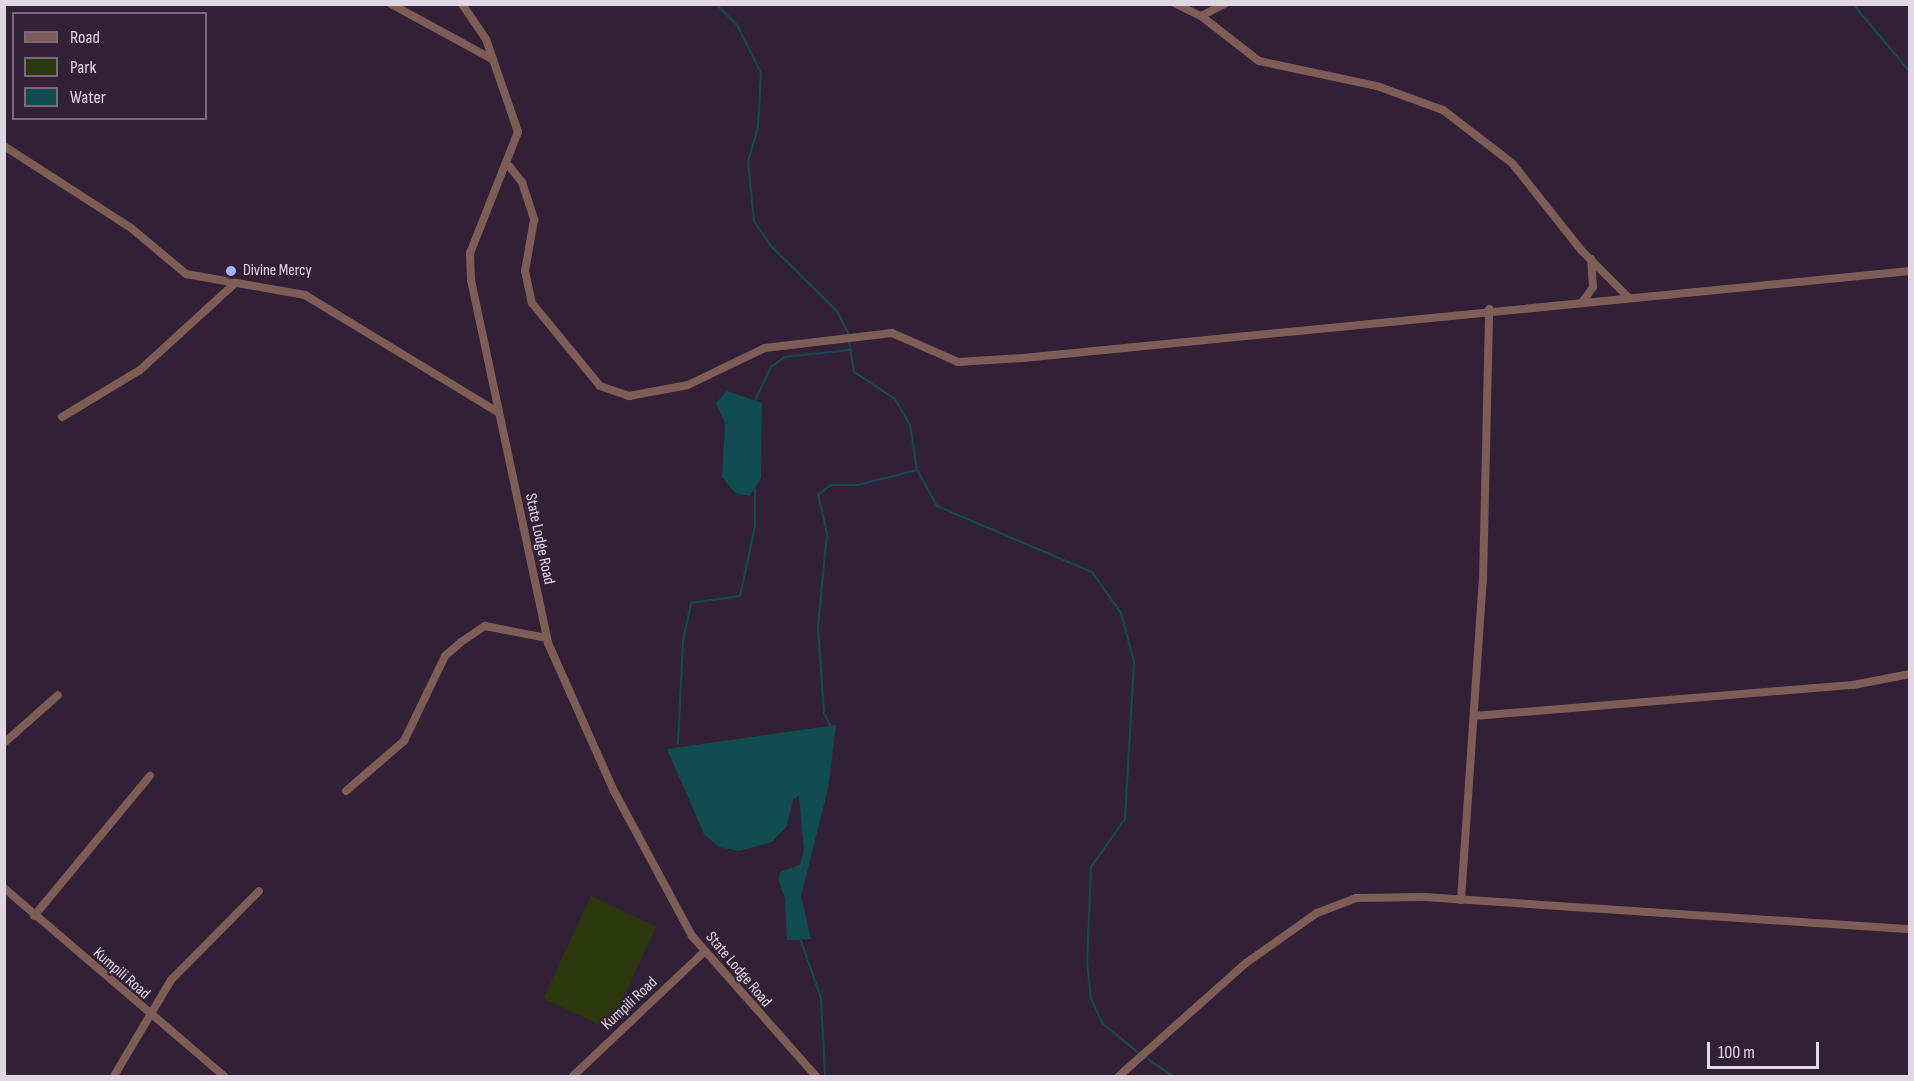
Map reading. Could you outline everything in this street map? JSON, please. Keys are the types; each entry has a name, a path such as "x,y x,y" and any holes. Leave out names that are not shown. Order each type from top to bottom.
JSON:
{"street":[{"path":"391,4 492,58"},
{"name":"State Lodge Road","path":"462,4 477,23 518,132 509,166 492,192 470,253 479,326 546,638 614,790 705,951 816,1077"},
{"path":"1176,4 1201,16 1259,61 1377,86 1443,110 1512,163 1591,259 1628,297"},
{"path":"1201,16 1225,4"},
{"path":"4,146 131,228 186,274 233,285 305,295 327,305 499,413"},
{"path":"509,166 522,182 534,220 525,271 528,295 608,391 634,396 672,390 765,348 841,339 902,334 958,362 1490,309 1910,272"},
{"path":"1583,301 1593,286 1591,259"},
{"path":"62,417 140,370 233,285"},
{"path":"1461,900 1473,716 1490,309"},
{"path":"346,791 404,741 445,656 461,642 485,626 546,638"},
{"path":"1473,716 1853,685 1910,674"},
{"path":"4,743 58,695"},
{"path":"34,916 150,776"},
{"name":"Kumpili Road","path":"4,888 147,1015 224,1077"},
{"path":"114,1077 147,1015 191,955 259,891"},
{"path":"1119,1077 1200,1000 1317,913 1356,898 1461,900 1910,929"},
{"name":"Kumpili Road","path":"573,1077 705,951"}],"green space":[{"path":"591,896 656,926 608,1029 543,998"}],"water":[{"path":"727,391 762,403 761,478 750,496 735,493 722,477 725,423 716,403"},
{"path":"836,725 828,789 801,896 811,939 787,940 785,899 778,879 780,872 800,865 804,851 799,796 793,799 787,826 772,842 739,851 719,847 704,834 667,749"}],"waterway":[{"path":"716,4 737,25 761,73 758,127 748,162 754,221 771,246 837,311 849,335"},
{"path":"1853,4 1910,72"},
{"path":"830,725 824,713 818,627 827,533 818,495 831,485 857,485 917,470 910,425 895,399 854,372 849,341"},
{"path":"754,403 771,367 785,357 850,350"},
{"path":"917,470 937,506 1092,572 1121,613 1134,662 1125,819 1091,867 1087,961 1091,998 1102,1023 1140,1054"},
{"path":"678,744 683,641 691,603 740,596 755,526 755,490"},
{"path":"801,941 821,998 825,1074"},
{"path":"1145,1057 1172,1076"}],"place":[{"name":"Divine Mercy","path":"231,271"}]}
